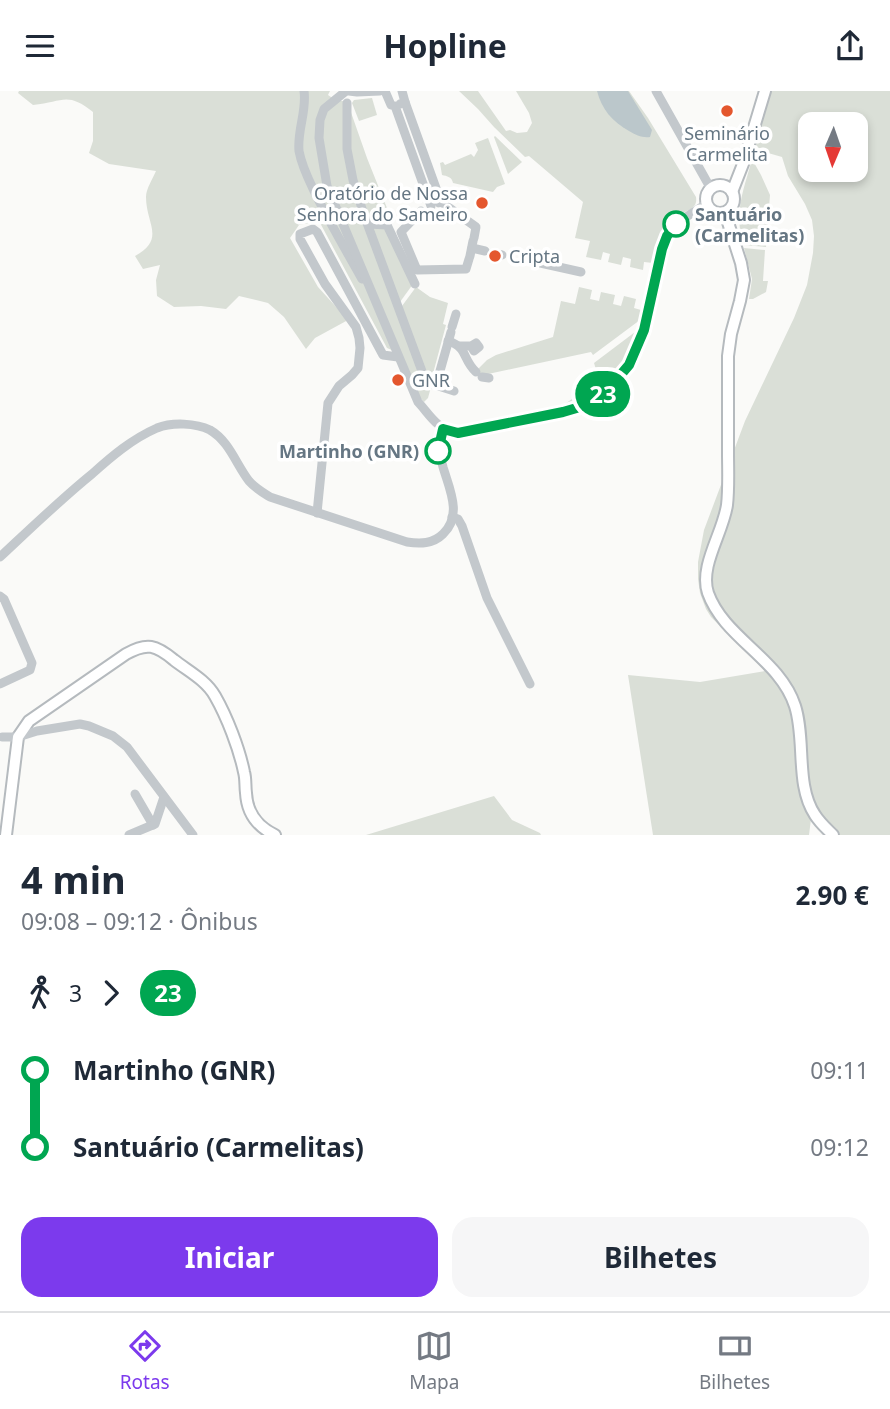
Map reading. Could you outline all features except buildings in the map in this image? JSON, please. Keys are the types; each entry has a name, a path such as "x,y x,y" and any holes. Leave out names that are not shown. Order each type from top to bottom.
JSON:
{"main road":[{"path":"732,192 722,186 711,189 707,203 714,211 725,212 731,209 734,202 732,192 765,91"},
{"path":"725,212 744,280 728,356 727,506 707,568 706,581 716,608 785,683 798,716 808,800 815,815 833,835"},
{"path":"6,835 18,737 29,721 126,654 139,647 150,646 165,652 205,683 214,695 243,765 250,813 261,827 275,835"}],"street":[{"path":"304,91 299,147 302,163 329,220 369,293 378,304"},
{"path":"426,209 395,106 391,105 383,91 347,91 324,109 319,138 327,186 418,401 437,425 458,433 563,412 580,407 606,392 629,365 644,330 667,236 678,222 707,203"},
{"path":"402,91 442,202 476,227 466,269 417,269 401,232 426,209 442,202"},
{"path":"656,91 711,189"},
{"path":"395,106 405,102"},
{"path":"347,103 347,149 353,180 426,382 437,381 454,391"},
{"path":"368,224 387,225 415,284"},
{"path":"317,513 328,403 339,386 358,368 359,338 351,319 325,284 300,239 300,234 313,229 317,232 383,355 398,357"},
{"path":"472,248 497,254"},
{"path":"527,260 581,272"},
{"path":"433,395 456,314"},
{"path":"450,333 471,367 482,376"},
{"path":"460,346 471,346"},
{"path":"0,557 125,445 159,427 178,424 202,427 212,432 222,440 256,489 270,497 407,542 428,542 446,532 454,510 438,451 443,429"},
{"path":"453,517 458,519 462,526 487,598 530,684"},
{"path":"0,596 4,599 33,663 30,670 0,684"},
{"path":"1,736 18,737 80,724 120,740 193,835"},
{"path":"135,794 153,825"},
{"path":"129,835 155,824 164,797"}],"shaded area":[{"path":"330,91 328,95 337,101 347,101 391,218 388,221 363,222 431,387 428,398 424,402 418,395 401,354 387,348 319,221 299,225 290,238 318,287 348,320 315,338 306,349 284,317 268,303 239,296 226,309 174,307 157,296 156,280 160,265 143,269 135,256 144,250 152,237 146,197 156,171 109,164 89,153 93,141 93,112 84,106 64,99 33,105 18,93"},
{"path":"459,91 478,91 506,131 517,133 527,132 532,123 516,91 629,91 696,197 695,204 665,232 653,263 644,262 643,270 630,267 631,259 623,257 621,265 608,262 610,254 603,252 601,260 586,257 590,241 575,238 583,202 529,156 525,157"},
{"path":"597,91 628,91 652,130 650,137 637,135 618,123 608,114"},
{"path":"770,91 890,91 890,835 828,835 811,819 809,835 653,835 628,675 700,682 765,671 706,609 700,593 698,562 704,530 745,421 807,285 813,253 812,220 788,176 782,157 754,149"},
{"path":"372,98 377,115 359,121 352,103 354,100"},
{"path":"494,137 522,162 508,174"},
{"path":"488,138 505,184 493,192 453,183 450,178 442,175 440,163 445,165 471,154 474,157 478,150 475,143"},
{"path":"752,159 770,195 766,247 743,245 740,233 741,202"},
{"path":"372,228 388,228 413,284 400,302"},
{"path":"744,248 765,250 763,281 768,281 766,292 753,299 749,299 752,279"},
{"path":"416,287 430,297 448,303 443,324 446,325 431,381 428,380 402,306"},
{"path":"579,287 592,290 590,299 599,301 601,292 615,295 613,304 621,306 624,296 636,299 634,308 641,310 644,300 647,301 644,317 593,355 591,352 484,377 477,370 496,355 553,337 561,301 575,304"},
{"path":"643,326 629,357 615,378 591,397 562,409 562,406 592,385 598,376 594,363"},
{"path":"494,796 512,820 541,835 366,835"}],"bus line":[{"name":"23","path":"438,451 443,429 458,433 563,412 580,407 606,392 629,365 635,352 644,330 662,249 676,224"}],"place":[{"name":"Seminário Carmelita","path":"727,111"},
{"name":"Oratório de Nossa Senhora do Sameiro","path":"482,203"},
{"name":"Santuário (Carmelitas)","path":"676,224"},
{"name":"Cripta","path":"495,256"},
{"name":"GNR","path":"398,380"},
{"name":"Martinho (GNR)","path":"438,451"}]}
